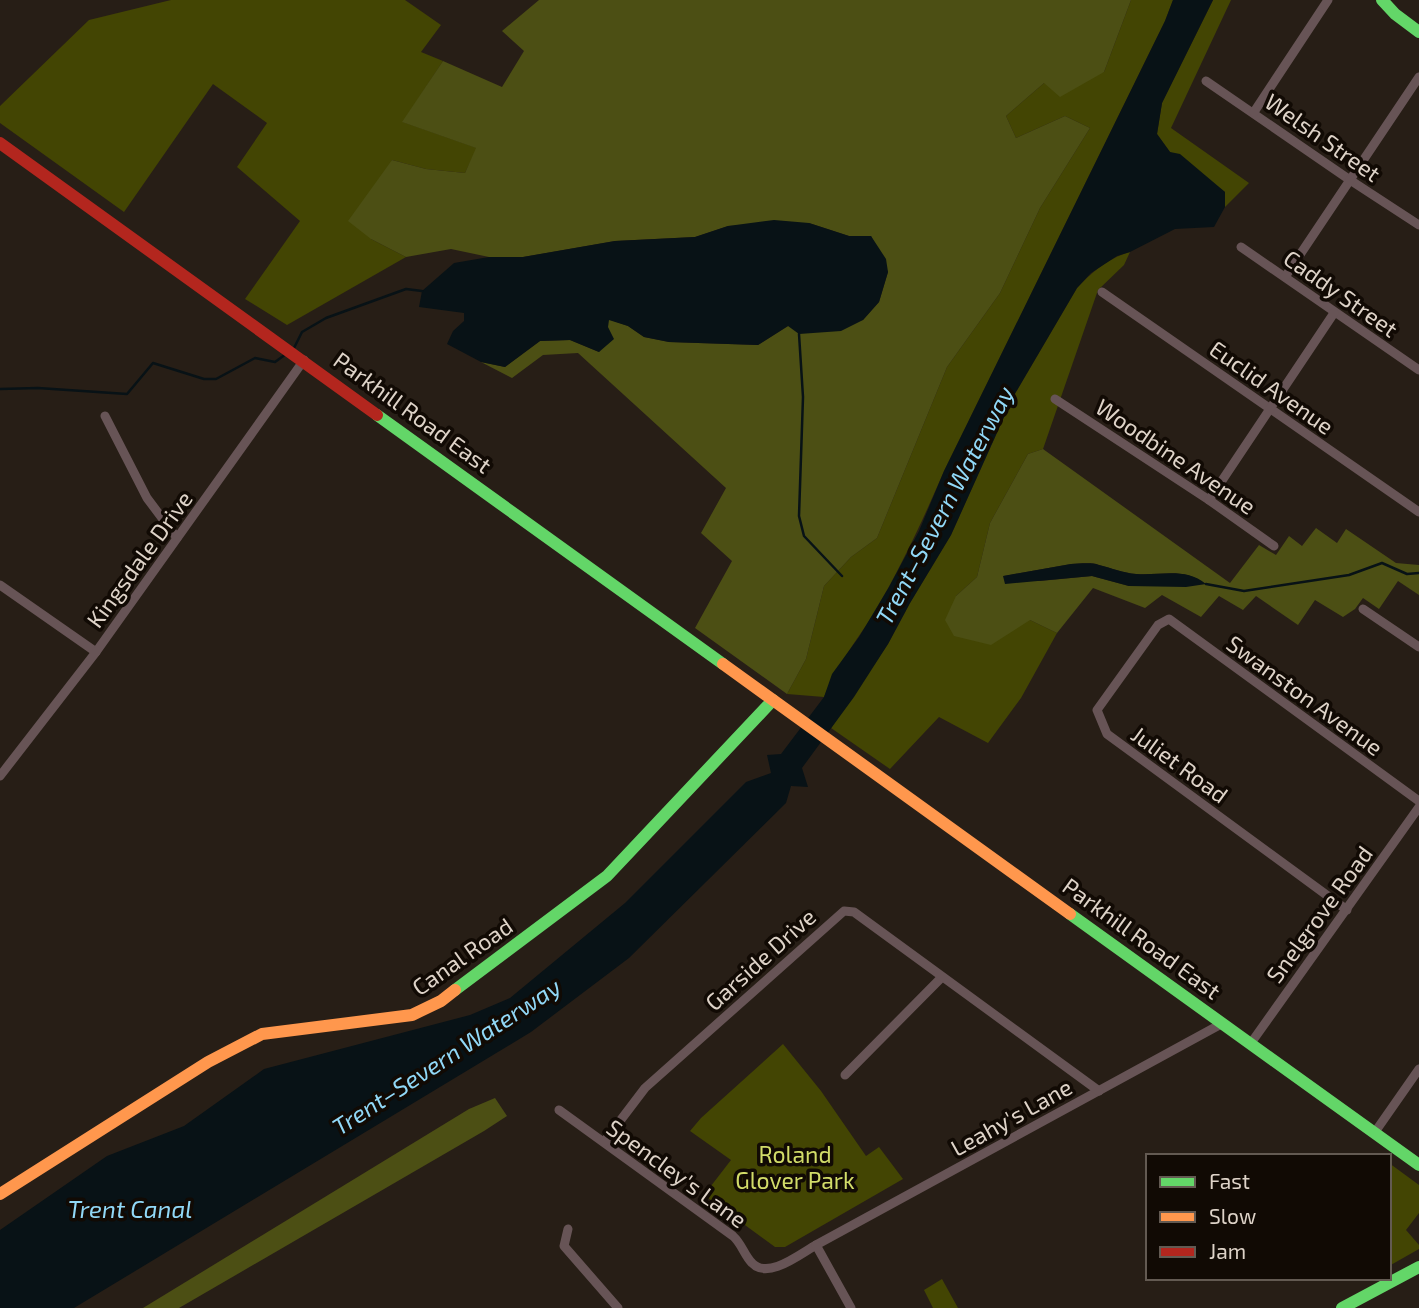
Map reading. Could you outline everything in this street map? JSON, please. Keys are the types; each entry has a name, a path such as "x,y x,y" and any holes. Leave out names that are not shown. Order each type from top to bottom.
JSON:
{"main road":[{"path":"1382,0 1419,32"},
{"name":"Parkhill Road East","path":"0,143 1419,1165"},
{"name":"Canal Road","path":"0,1194 208,1062 262,1034 412,1015 441,1001 607,876 773,700"},
{"path":"1342,1308 1419,1267"}],"street":[{"path":"1254,112 1328,0"},
{"path":"1285,277 1419,77"},
{"name":"Welsh Street","path":"1206,81 1419,225"},
{"name":"Caddy Street","path":"1241,247 1419,370"},
{"name":"Euclid Avenue","path":"1102,292 1419,512"},
{"path":"1209,500 1334,313"},
{"name":"Kingsdale Drive","path":"0,776 96,652 304,360"},
{"name":"Woodbine Avenue","path":"1055,399 1274,546"},
{"path":"106,416 147,498 177,538"},
{"path":"0,585 96,652"},
{"path":"1363,608 1419,647"},
{"name":"Swanston Avenue","path":"1169,619 1419,801"},
{"name":"Juliet Road","path":"1169,619 1158,625 1097,710 1107,734 1347,910"},
{"name":"Snelgrove Road","path":"1251,1043 1419,807"},
{"name":"Garside Drive","path":"604,1142 645,1088 844,911 854,912 1099,1091"},
{"path":"845,1075 942,978"},
{"name":"Leahy's Lane","path":"816,1245 1223,1023"},
{"path":"1375,1132 1419,1069"},
{"name":"Spencley's Lane","path":"559,1110 733,1236 756,1266 763,1269 775,1267 816,1245"},
{"path":"568,1229 564,1246 618,1308"},
{"path":"816,1245 851,1308"}],"green space":[{"path":"171,0 405,0 441,25 421,52 443,61 403,122 477,148 465,173 426,169 392,160 371,239 406,257 287,325 245,299 300,221 237,167 267,123 213,84 124,212 0,123 0,106 89,20"},
{"path":"1131,0 1173,0 911,543 874,613 834,675 824,697 787,694 806,659 824,586 851,557 877,538 947,367 1000,293 1040,208 1090,128 1065,116 1016,138 1006,116 1044,83 1104,72"},
{"path":"1213,0 1231,0 1171,128 1249,183 1225,207 1225,192 1170,152 1157,134 1162,103"},
{"path":"1130,252 1124,265 1098,290 1043,449 1028,454 990,523 977,577 956,596 1030,620 1057,633 1021,698 988,743 939,717 890,769 831,728 888,644 951,535 1013,397 1077,288 1101,266"},
{"name":"Roland Glover Park","path":"783,1044 821,1091 866,1156 879,1147 903,1179 785,1247 775,1247 704,1195 731,1160 690,1131"},
{"path":"1391,1164 1419,1185 1419,1213 1406,1230 1419,1245 1419,1249 1391,1265"},
{"path":"942,1279 958,1308 933,1308 924,1290"}],"shaded area":[{"path":"539,0 1131,0 1104,72 1060,97 1044,83 1006,116 1016,138 1065,116 1090,128 1040,208 1000,293 947,367 877,538 851,557 824,586 806,659 787,694 695,628 732,561 701,533 726,488 578,353 543,355 512,378 481,362 505,367 540,341 570,340 599,352 608,327 608,319 628,326 644,337 669,342 758,345 788,326 863,320 879,302 888,272 871,236 849,236 809,223 728,226 695,237 615,241 523,257 489,257 451,249 406,257 371,239 348,221 392,160 426,169 465,173 476,148 402,122 443,61 502,87 524,51 502,31"},
{"path":"1043,449 1230,583 1259,545 1276,555 1289,536 1302,546 1316,528 1337,543 1346,529 1396,563 1419,565 1419,595 1398,581 1379,609 1363,598 1355,609 1343,617 1315,600 1298,625 1256,596 1243,610 1219,596 1201,617 1162,595 1145,608 1093,588 1057,633 1030,620 991,645 954,636 945,620 956,596 977,577 990,523 1028,454","holes":["1074,564 1096,564 1136,574 1180,574 1205,584 1129,586 1092,576 1040,581 1004,576"]},
{"path":"495,1098 507,1116 484,1131 179,1308 143,1308 469,1109"}],"water":[{"name":"Trent Canal","path":"1173,0 1213,0 1162,103 1157,134 1170,152 1180,154 1225,192 1225,207 1214,227 1175,229 1117,256 1091,273 1077,288 1013,397 951,535 888,644 854,697 802,768 808,787 791,786 786,803 629,958 531,1032 74,1308 0,1308 0,1230 107,1156 184,1126 264,1069 470,1015 510,998 625,903 746,782 771,773 767,755 781,754 824,697 832,674 859,637 919,531 944,471"},
{"path":"774,220 809,223 849,236 871,236 886,259 888,272 879,302 863,320 841,331 799,334 788,326 758,345 669,342 644,337 628,326 609,320 608,327 614,339 599,352 570,340 540,341 505,367 481,362 447,344 453,331 464,321 464,313 419,307 422,291 454,263 489,257 523,257 615,241 695,237 728,226"},
{"path":"1071,564 1096,564 1136,574 1181,574 1206,584 1186,587 1129,586 1092,576 1005,584 1003,576"}],"waterway":[{"path":"294,348 302,332 326,318 406,289 422,291"},
{"path":"799,334 803,397 799,516 804,536 842,576"},
{"path":"0,389 38,388 127,394 153,363 204,379 216,379 255,358 275,362 286,354"},
{"path":"1206,584 1244,591 1349,575 1382,563 1407,574 1419,573"}],"traffic: fast":[{"path":"1382,0 1419,32"},
{"path":"377,415 723,664"},
{"path":"455,990 607,876 773,700"},
{"path":"1070,914 1419,1165"},
{"path":"1342,1308 1419,1267"}],"traffic: slow":[{"path":"723,664 1070,914"},
{"path":"0,1194 208,1062 262,1034 412,1015 441,1001 455,990"}],"traffic: jam":[{"path":"0,143 377,415"}],"water label":[{"name":"Trent–Severn Waterway","path":"944,505"},
{"name":"Trent–Severn Waterway","path":"446,1056"}]}
